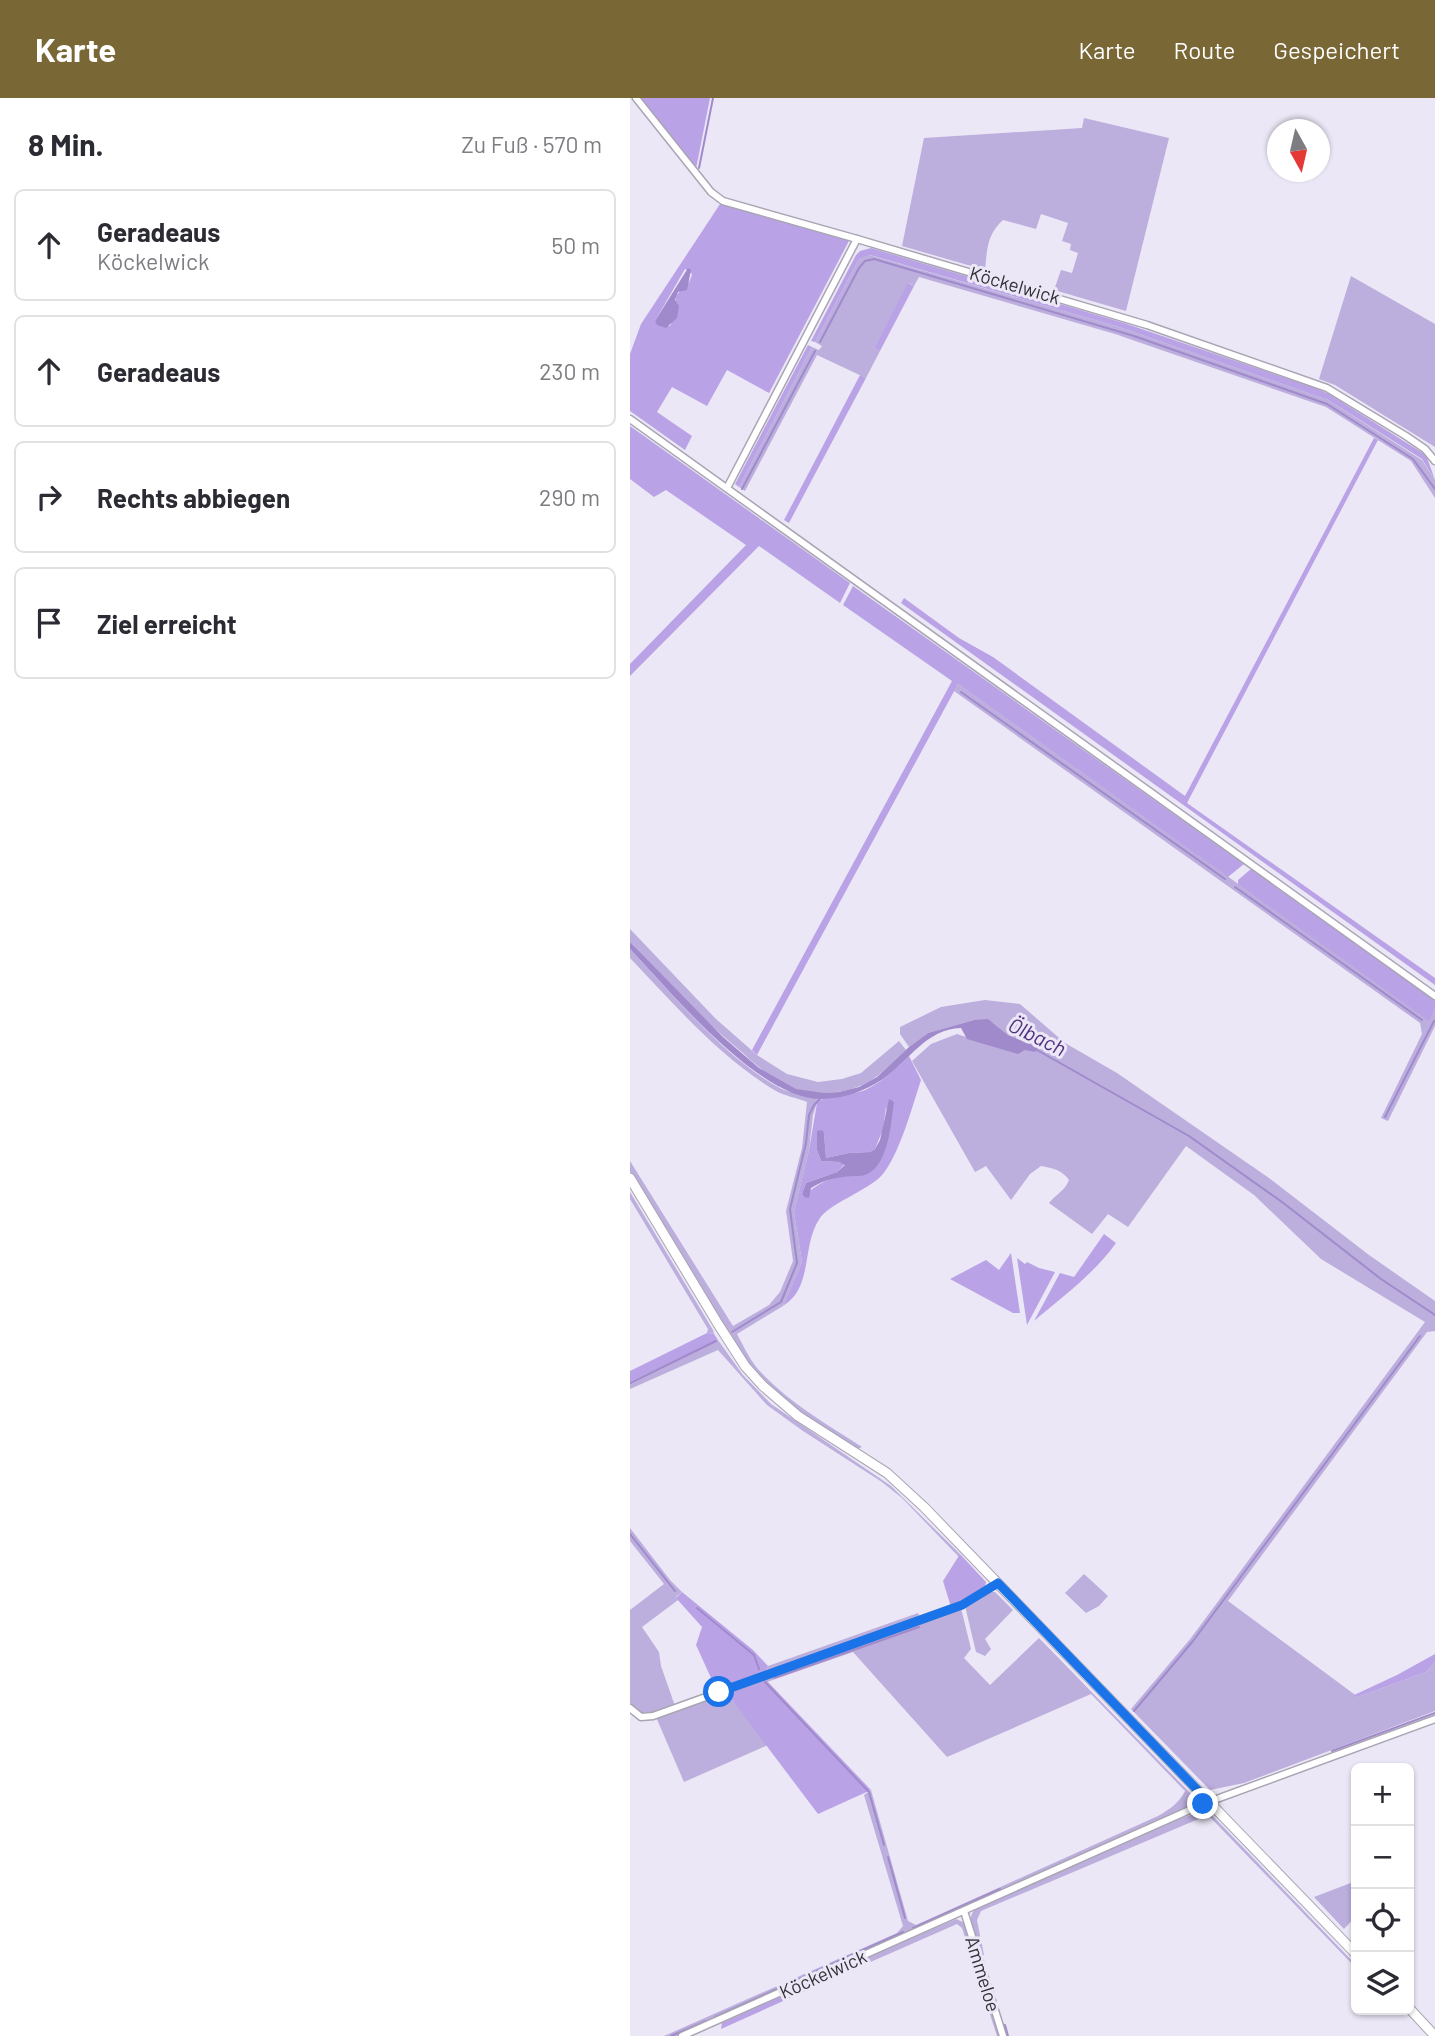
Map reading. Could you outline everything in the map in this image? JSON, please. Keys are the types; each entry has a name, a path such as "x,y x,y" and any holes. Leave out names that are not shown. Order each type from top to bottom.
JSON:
{"main road":[{"path":"630,1178 718,1324 745,1366 763,1386 798,1416 868,1460 906,1489 1354,1952"},
{"path":"1414,2013 1435,2036"}],"street":[{"name":"Köckelwick","path":"636,98 711,191 723,201 1147,324 1327,387 1426,449 1435,461"},
{"path":"727,488 857,239"},
{"path":"630,419 1435,996"},
{"path":"630,1708 635,1714 646,1718 962,1605 998,1583"},
{"name":"Köckelwick","path":"682,2036 1209,1802 1435,1719"},
{"name":"Ammeloe","path":"964,1911 1003,2036"}],"shaded area":[{"path":"639,98 710,98 696,169"},
{"path":"1084,118 1169,138 1126,311 1054,290 1061,270 1072,273 1078,253 1070,250 1071,244 1062,241 1068,223 1041,214 1036,229 1003,220 998,225 987,249 985,270 902,246 924,138 1082,128"},
{"path":"722,201 850,239 769,393 727,370 707,406 672,387 657,412 692,436 685,450 630,411 630,354 641,324","holes":["685,269 692,274 677,296 670,326 655,321"]},
{"path":"871,248 1124,323 1315,388 1426,455 1435,480 1422,459 1328,400 1119,327 870,255 859,259 815,342 811,341 856,255"},
{"path":"869,255 1119,327 1328,400 1422,460 1435,480 1435,498 1411,461 1326,407 1115,334 919,277 914,286 909,283 874,348 880,351 866,378 817,355 745,491 739,487 812,347 819,350 822,346 815,342 859,259"},
{"path":"688,268 691,270 687,290 678,292 675,300 679,306 677,318 666,328 657,325 655,321"},
{"path":"1351,276 1435,324 1435,447 1335,385 1319,379"},
{"path":"908,283 914,286 880,351 874,348"},
{"path":"808,345 812,347 739,487 735,484"},
{"path":"860,375 866,378 789,523 784,520"},
{"path":"630,426 850,583 840,603 759,546 630,676 630,664 746,545 666,490 654,497 630,479"},
{"path":"1374,438 1378,440 1187,803 1435,978 1435,985 901,603 904,598 959,638 993,657 1185,796"},
{"path":"853,586 1244,864 1228,877 958,684 757,1055 752,1050 952,681 843,605"},
{"path":"958,684 1429,1020 1435,1009 1435,1026 1388,1121 1381,1118 1422,1034 1420,1023 954,691"},
{"path":"1251,869 1435,1000 1435,1009 1429,1021 1238,884 1238,880"},
{"path":"630,929 716,1019 757,1055 787,1074 818,1082 842,1079 861,1073 899,1041 906,1050 873,1079 852,1089 817,1093 792,1088 761,1069 699,1014 630,942"},
{"path":"630,942 723,1037 759,1068 796,1089 824,1093 859,1087 877,1077 928,1033 974,1020 988,1019 1008,1035 1038,1047 1035,1052 1025,1050 1018,1054 967,1039 961,1028 949,1030 928,1040 883,1079 862,1090 823,1099 798,1095 772,1083 719,1041 630,949"},
{"path":"630,949 700,1024 740,1061 780,1088 821,1100 817,1103 813,1115 809,1150 794,1212 802,1262 783,1306 737,1334 757,1368 780,1391 862,1447 857,1449 801,1414 777,1395 752,1369 630,1172 630,1161 733,1326 769,1305 780,1292 793,1261 786,1211 802,1148 807,1102 776,1091 735,1062 681,1012 630,958"},
{"path":"985,1000 1020,1004 1065,1043 1117,1073 1269,1178 1369,1255 1435,1301 1435,1331 1427,1332 1228,1601 1358,1697 1426,1672 1435,1662 1435,1711 1244,1783 1210,1790 1131,1709 1191,1638 1425,1322 1321,1259 1254,1195 1186,1146 1128,1227 1108,1214 1092,1234 1049,1203 1069,1180 1060,1172 1041,1166 1030,1174 1011,1200 986,1166 975,1172 912,1061 931,1044 957,1034 1007,1048 1018,1049 1035,1045 1008,1035 993,1023 974,1020 928,1033 909,1047 900,1034 900,1027 941,1007"},
{"path":"909,1056 921,1080 892,1161 878,1179 831,1208 820,1218 814,1229 799,1288 793,1298 783,1306 802,1262 794,1212 817,1103 827,1098 865,1090 883,1079","holes":["886,1107 888,1119 883,1145 857,1176 828,1180 804,1197 802,1194 806,1183 837,1172 845,1164 821,1161 817,1150 817,1134 821,1130 824,1133 826,1158 870,1152 875,1149 883,1129"]},
{"path":"889,1099 894,1102 889,1135 876,1168 868,1174 822,1182 811,1188 809,1198 804,1197 802,1194 806,1183 837,1172 845,1165 821,1161 817,1150 817,1131 822,1130 824,1133 826,1158 870,1152 880,1140"},
{"path":"630,1192 714,1334 707,1333 708,1329 630,1199"},
{"path":"1104,1234 1116,1243 1077,1285 1034,1321 1060,1273 1074,1277"},
{"path":"1011,1253 1020,1313 1013,1313 950,1279 986,1260 999,1270"},
{"path":"1017,1258 1025,1264 1027,1262 1055,1272 1027,1325"},
{"path":"707,1333 714,1334 718,1340 630,1382 630,1371"},
{"path":"718,1340 743,1375 771,1404 891,1486 960,1554 959,1557 902,1498 882,1482 767,1405 718,1350 630,1389 630,1383"},
{"path":"630,1528 682,1592 676,1597 678,1600 642,1627 659,1652 675,1706 651,1714 640,1713 630,1705 630,1610 664,1584 630,1541"},
{"path":"960,1554 986,1582 984,1591 951,1607 943,1581"},
{"path":"1084,1574 1108,1596 1099,1606 1086,1613 1065,1593"},
{"path":"682,1592 753,1650 768,1666 765,1673 768,1682 871,1790 818,1814 732,1700 717,1691 696,1645 702,1627 676,1598"},
{"path":"990,1592 995,1592 1013,1610 985,1639 991,1649 985,1656 976,1652 965,1606"},
{"path":"961,1608 971,1649 964,1658 990,1685 1039,1638 1198,1801 1197,1804 680,2036 664,2036 897,1933 903,1926 864,1795 871,1790 908,1921 916,1925 1158,1816 1183,1795 1185,1791 1091,1694 947,1757 853,1652 767,1682 765,1677"},
{"path":"918,1613 920,1618 765,1673 768,1666"},
{"path":"1435,1654 1435,1662 1426,1672 1358,1697 1354,1695 1397,1675"},
{"path":"720,1693 732,1700 768,1745 684,1782 656,1717"},
{"path":"1207,1810 1351,1963 1208,1815 981,1911 977,1920 984,1955 981,1956 971,1925 972,1913 976,1908 1175,1820"},
{"path":"1351,1883 1351,1921 1344,1929 1314,1897"},
{"path":"956,1919 965,1923 1001,2036 997,2036 962,1928 957,1924 866,1964 863,1959"},
{"path":"863,1959 866,1964 721,2029 722,2023"}],"waterway":[{"path":"699,168 713,98"},
{"path":"820,342 859,268 865,261 874,259 1134,336 1327,404 1413,459 1435,489"},
{"path":"742,489 815,351"},
{"path":"961,692 1225,879"},
{"path":"1235,887 1422,1020"},
{"path":"1385,1117 1434,1021"},
{"name":"Ölbach","path":"1037,1050 1189,1136 1282,1202 1381,1279 1435,1315"},
{"path":"732,1332 781,1302 797,1263 790,1209 806,1143 809,1115 821,1098"},
{"path":"1134,1711 1193,1641 1420,1336"},
{"path":"630,1383 716,1341"},
{"path":"630,1534 675,1591"},
{"path":"697,1608 754,1655 759,1669"},
{"path":"774,1678 919,1627"},
{"path":"765,1682 869,1792 884,1845"},
{"path":"1332,1751 1435,1713"},
{"path":"888,1857 905,1918"},
{"path":"913,1928 1000,1889"},
{"path":"715,2017 903,1932"},
{"path":"671,2036 706,2021"},
{"path":"1005,2025 1008,2036"}],"route":[{"path":"719,1692 962,1605 998,1583 1209,1802 1203,1804"}]}
